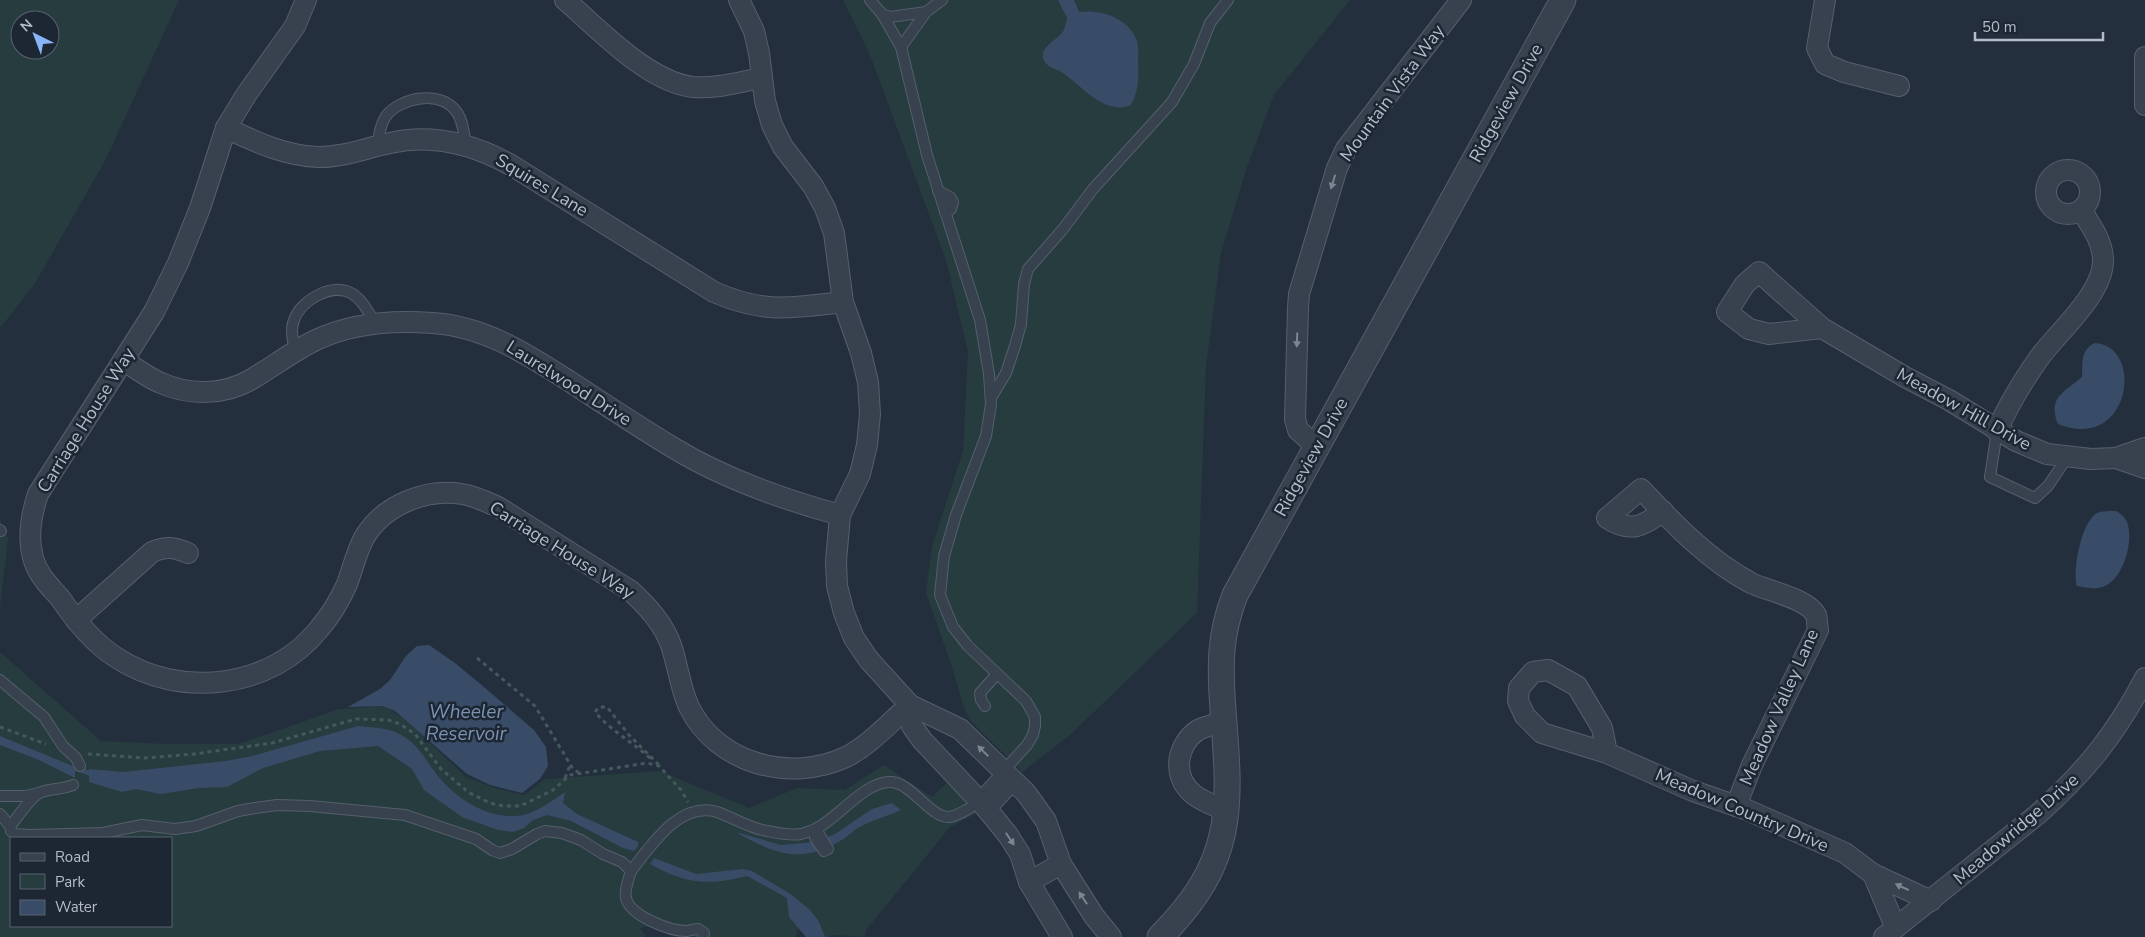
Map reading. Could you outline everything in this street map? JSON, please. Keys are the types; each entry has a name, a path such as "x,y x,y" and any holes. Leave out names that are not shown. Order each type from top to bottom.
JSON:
{"street":[{"name":"Carriage House Way","path":"306,0 295,26 246,95 226,128 200,208 178,263 154,312 38,494 31,514 30,530 35,564 42,578 76,620 95,642 116,658 137,670 160,678 187,683 214,683 247,677 262,672 284,660 303,646 319,630 336,606 347,583 357,551 380,518 400,504 421,496 442,493 463,494 484,500 498,507 631,591 648,607 661,625 670,643 681,687 690,708 703,728 739,756 760,765 781,769 802,769 824,765 847,756 867,743 910,705"},
{"path":"565,0 641,64 674,83 692,87 712,87 761,78"},
{"path":"739,0 754,31 759,52 765,101 772,125 783,146 813,186 825,208 834,233 843,302 861,353 868,382 870,414 867,445 860,474 840,515 836,561 837,586 844,613 854,638 869,660 910,705 960,728 1026,793 1046,821 1061,864 1094,916 1111,937"},
{"name":"Mountain Vista Way","path":"1317,447 1298,430 1294,419 1299,294 1337,168 1346,149 1460,0"},
{"name":"Ridgeview Drive","path":"1160,937 1182,914 1204,883 1217,854 1228,812 1228,779 1220,664 1223,630 1228,613 1246,573 1563,0"},
{"path":"1826,0 1817,48 1825,64 1844,72 1899,86"},
{"path":"2145,57 2145,105"},
{"name":"Squires Lane","path":"226,128 267,147 293,154 320,157 346,155 378,146 416,139 441,140 466,145 490,154 511,165 714,292 737,302 761,307 786,308 843,302"},
{"path":"1997,430 2018,389 2039,358 2093,294 2100,279 2103,262 2101,243 2081,210"},
{"name":"Laurelwood Drive","path":"124,360 160,383 178,389 215,392 234,387 252,379 295,350 337,332 375,323 406,321 435,323 466,329 496,338 524,353 673,448 725,474 840,515"},
{"name":"Meadow Hill Drive","path":"1822,328 1905,377 1949,400 1997,430 2047,454 2091,459 2116,458 2145,448"},
{"name":"Meadow Hill Drive","path":"2116,458 2145,468"},
{"name":"Meadow Valley Lane","path":"1663,511 1681,530 1721,564 1752,583 1806,604 1816,615 1818,630 1752,765 1736,806"},
{"path":"76,620 152,552 163,548 175,547 188,553"},
{"name":"Meadow Country Drive","path":"1607,753 1602,728 1577,686 1548,670 1533,672 1525,679 1518,688 1518,701 1525,716 1542,733 1607,753 1693,791 1736,806 1845,853 1873,874 1931,901"},
{"name":"Meadowridge Drive","path":"1889,932 1931,901 2038,814 2086,768 2111,736 2145,678"},
{"path":"910,705 912,726 922,740 982,804 1020,854 1029,882 1062,937"},
{"path":"1224,722 1200,729 1189,737 1182,747 1179,765 1184,783 1192,793 1228,812"},
{"path":"982,804 1008,775"},
{"path":"1029,882 1061,864"},
{"path":"1873,874 1889,932"}],"lane":[{"path":"870,0 882,14 901,47 927,155 980,320 989,374 990,399 986,436 962,496 944,556 940,594 953,627 961,638 975,654 1026,701 1035,717 1033,735 1008,775"},
{"path":"901,47 926,12 942,0"},
{"path":"990,399 1006,372 1015,346 1021,324 1022,299 1028,269 1063,230 1093,189 1172,102 1194,64 1210,24 1228,0"},
{"path":"882,14 890,17 926,12"},
{"path":"378,146 381,126 395,108 420,99 434,98 446,103 456,111 462,124 466,145"},
{"path":"295,350 292,335 293,322 297,313 306,303 321,294 336,291 350,293 365,307 375,323"},
{"path":"1997,430 1990,477 2036,498 2048,486 2068,456"},
{"path":"985,706 981,700 980,693 997,674"},
{"path":"0,680 44,717 65,748 78,762"},
{"path":"703,937 704,933 698,929 688,934 648,921 630,907 626,898 631,871 650,846 667,829 692,812 704,810 716,812 756,829 779,834 817,834 866,791 882,782 894,782 907,788 940,815 947,817 982,804"},
{"path":"0,796 25,796 64,789 73,785"},
{"path":"12,830 26,805 40,793"},
{"path":"0,833 12,830 91,834 114,832 142,825 176,829 196,826 238,811 255,808 277,805 310,806 405,815 476,839 500,853 512,850 537,834 546,831 562,833 581,840 603,854 622,862 631,871"},
{"path":"0,814 12,830"}],"path":[{"path":"477,658 535,706 573,769 581,774"},
{"path":"650,758 607,707 599,707 595,712 605,724 625,737 659,766 681,790 692,812"},
{"path":"78,762 84,754 145,758 246,748 294,737 348,721 370,719 388,720 400,724 415,734 431,757 454,781 468,792 490,803 503,806 520,806 554,790 570,775 647,763 659,766"},
{"path":"0,727 39,742 65,748"},
{"path":"564,780 570,764"}],"green space":[{"path":"0,0 179,0 106,159 34,285 0,328"},
{"path":"843,0 1350,0 1274,95 1247,167 1221,253 1206,366 1197,613 1070,735 1022,772 971,721 963,705 926,593 932,546 963,451 968,352 946,260 870,55"},
{"path":"0,520 8,538 0,608"},
{"path":"0,652 101,741 165,744 239,744 339,709 385,706 407,721 466,777 498,789 524,795 545,779 660,771 749,808 797,788 845,790 884,765 932,797 949,781 979,812 950,827 866,930 865,937 832,935 829,937 806,937 799,929 797,930 796,937 694,937 661,924 640,928 646,936 0,937"}],"water":[{"path":"1058,0 1074,0 1079,12 1096,12 1113,17 1128,26 1133,33 1138,47 1138,75 1137,90 1131,105 1121,107 1103,103 1044,61 1043,53 1065,28 1067,18"},
{"path":"2095,343 2111,349 2121,361 2125,378 2123,396 2115,412 2102,424 2083,429 2058,424 2055,415 2056,401 2064,391 2082,377 2085,353"},
{"path":"2116,511 2125,519 2129,530 2128,548 2122,567 2112,581 2105,586 2088,588 2077,586 2077,559 2086,526 2097,513"},
{"name":"Wheeler Reservoir","path":"429,645 455,663 534,730 546,747 548,766 540,779 522,793 490,785 467,774 395,711 383,706 348,707 380,689 390,680 406,656 417,646"},
{"path":"358,726 389,730 406,738 420,751 434,771 453,792 482,810 514,816 528,814 565,792 563,803 577,814 638,842 638,846 634,851 623,848 571,821 547,815 533,820 524,828 513,832 498,830 462,817 424,790 412,769 378,746 320,751 263,768 227,787 199,788 161,794 136,789 122,792 89,782 89,769 123,772 226,761 252,756"},
{"path":"0,736 75,767 75,778 39,760 0,745"},
{"path":"892,803 901,810 856,829 840,841 812,853 786,853 774,850 762,846 736,832 781,845 815,842 835,834 872,809"},
{"path":"654,858 696,874 743,869 752,871 792,895 810,910 818,920 825,937 806,937 789,917 787,898 747,876 708,882 686,879 674,876 650,864"}],"waterway":[{"path":"77,769 95,775"}]}
